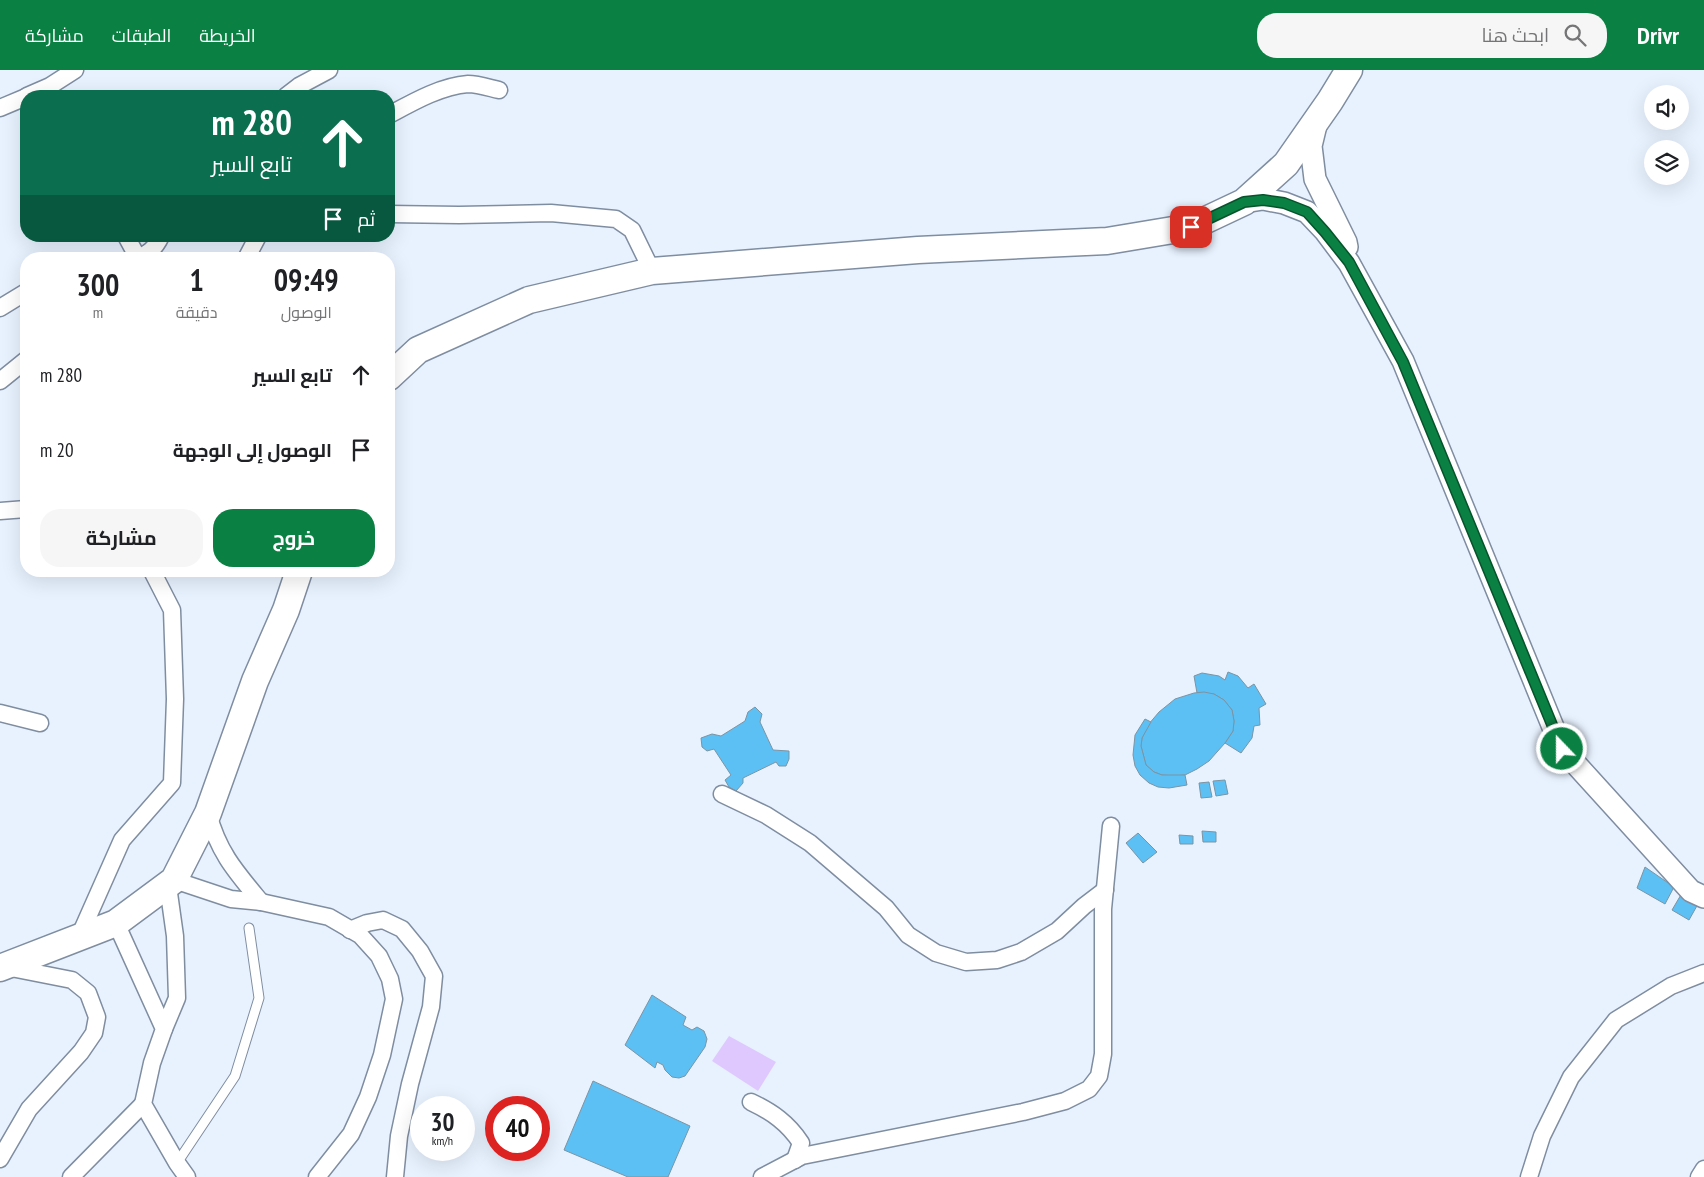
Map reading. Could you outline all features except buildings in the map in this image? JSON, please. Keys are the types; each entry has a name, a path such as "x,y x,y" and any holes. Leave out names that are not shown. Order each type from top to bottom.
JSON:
{"main road":[{"path":"395,371 418,350 529,300 652,271 918,250 1106,241 1191,227 1244,202 1286,164 1330,101 1348,70"},
{"path":"2,967 116,923 171,883 208,813 255,681 286,610 297,577"}],"street":[{"path":"41,90 75,70"},
{"path":"294,90 329,70"},
{"path":"395,112 442,90 469,84 499,90"},
{"path":"0,108 20,99"},
{"path":"1317,120 1311,146 1315,179 1346,242 1349,262"},
{"path":"1244,202 1263,200 1284,203 1307,212 1349,262 1403,362 1562,749 1691,891 1704,897"},
{"path":"395,214 551,214 616,219 632,230 652,271"},
{"path":"148,252 158,242"},
{"path":"0,308 20,296"},
{"path":"0,381 20,365"},
{"path":"0,510 20,508"},
{"path":"79,937 122,840 172,783 175,699 172,610 155,577"},
{"path":"0,713 40,723"},
{"path":"722,794 766,815 810,843 886,908 908,935 936,954 966,962 997,960 1021,952 1056,931 1105,890"},
{"path":"208,813 214,835 225,856 261,902"},
{"path":"762,1177 802,1156 1023,1112 1065,1100 1089,1089 1099,1076 1103,1054 1103,909 1111,826"},
{"path":"70,1177 142,1104 152,1063 177,998 171,883 231,899 261,902 328,917 360,935 379,956 390,979 394,999 382,1055 365,1104 351,1134 317,1177"},
{"path":"350,930 368,922 383,920 402,929 420,951 434,976 431,1007 410,1084 399,1136 396,1177"},
{"path":"116,923 164,1030"},
{"path":"0,1159 29,1109 81,1052 94,1033 98,1017 88,993 72,980 2,967"},
{"path":"1529,1177 1542,1136 1571,1077 1616,1020 1671,986 1704,973"},
{"path":"751,1102 769,1111 794,1132 801,1144 795,1160"},
{"path":"142,1104 187,1177"},
{"path":"1699,1177 1704,1169"}],"lane":[{"path":"177,1163 235,1076 259,998 250,928"}],"shaded area":[{"path":"729,1036 776,1062 758,1091 712,1061"}],"route":[{"path":"1191,227 1244,202 1263,200 1284,203 1307,212 1349,262 1403,362 1562,749"}]}
